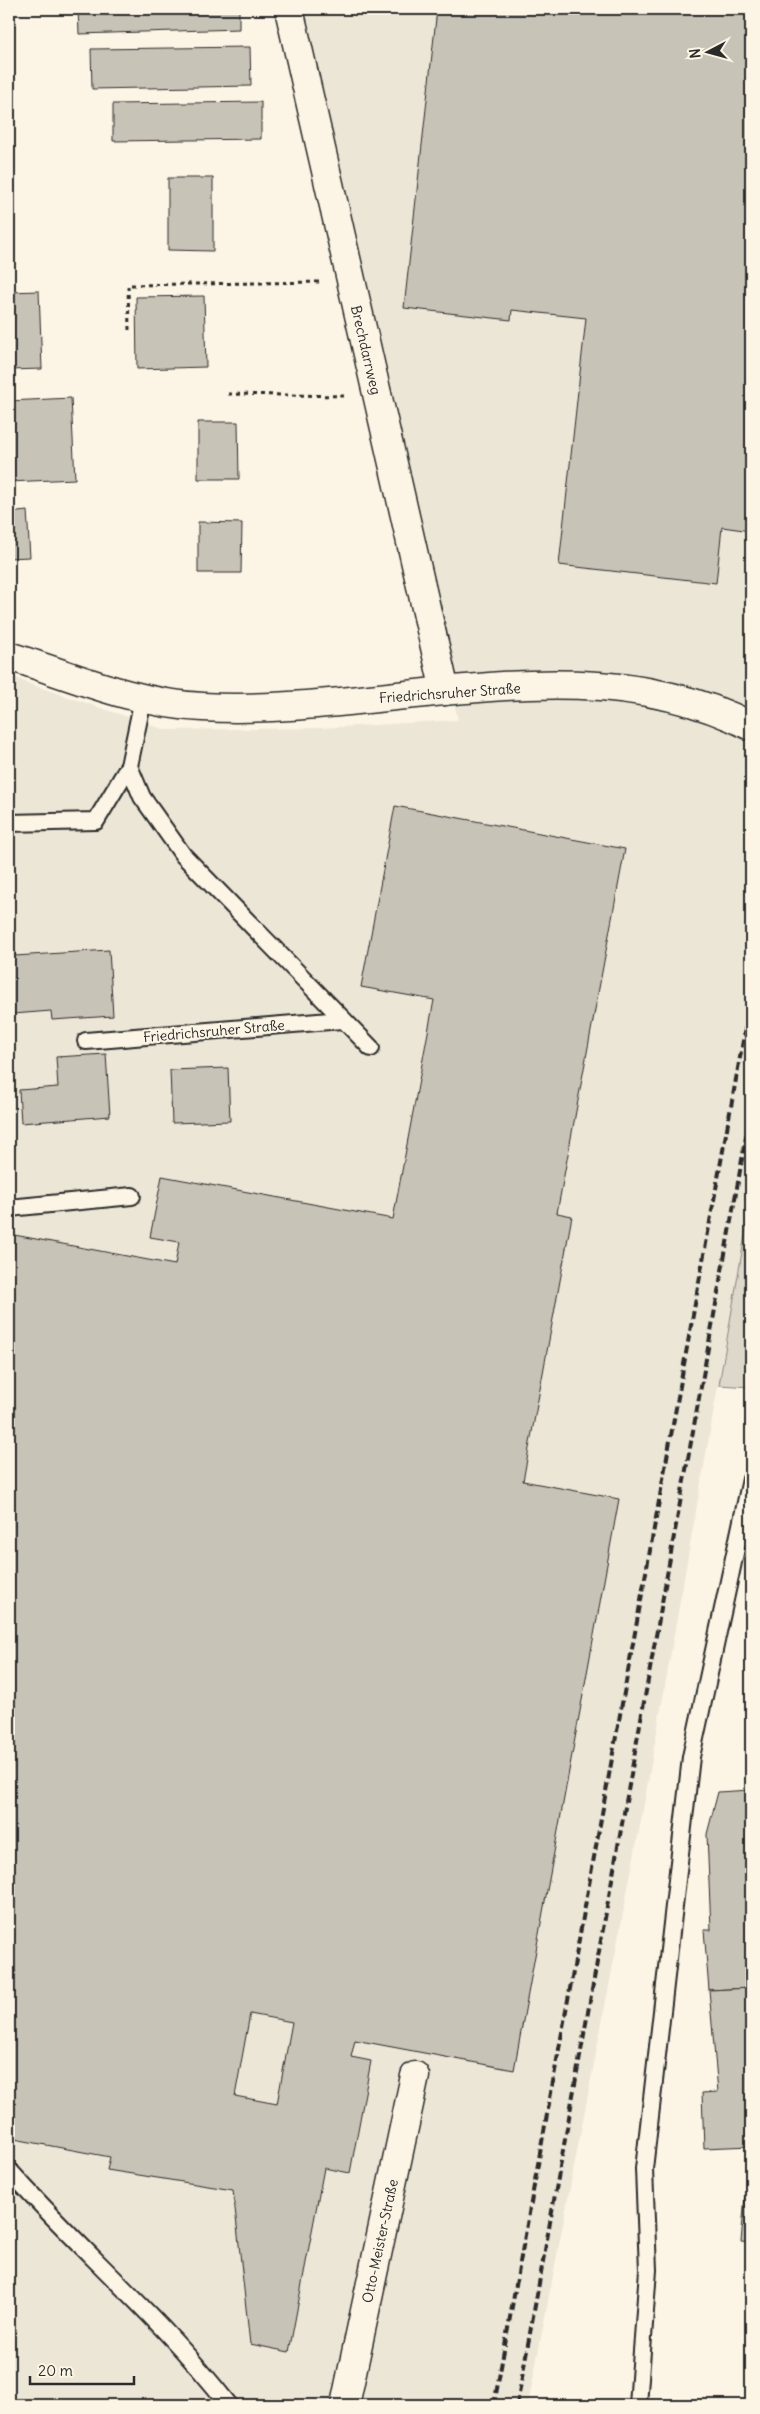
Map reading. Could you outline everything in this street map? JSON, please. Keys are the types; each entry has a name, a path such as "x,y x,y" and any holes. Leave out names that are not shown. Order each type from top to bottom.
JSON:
{"street":[{"name":"Brechdarrweg","path":"289,9 445,690"},
{"name":"Friedrichsruher Straße","path":"9,656 143,699 203,707 305,706 445,690 541,686 615,686 679,697 729,714 751,726"},
{"name":"Otto-Meister-Straße","path":"344,2405 415,2076"}],"lane":[{"path":"9,823 96,822 129,766 143,699"},
{"path":"129,766 142,797 183,855 371,1048"},
{"name":"Friedrichsruher Straße","path":"86,1041 342,1020"},
{"path":"9,1208 132,1196"},
{"path":"638,2405 648,2270 644,2169 691,1757 751,1479"},
{"path":"9,2170 52,2218 195,2362 229,2405"}],"path":[{"path":"129,330 128,285 351,282"},
{"path":"228,394 377,397"}],"shaded area":[{"path":"302,9 751,9 751,763 749,777 751,779 751,1200 643,1810 528,2405 64,2405 9,2400 9,675 30,684 166,730 322,728 458,720"},
{"path":"751,1200 751,1387 719,1385"}],"building":[{"path":"78,9 239,9 239,29 79,34"},
{"path":"437,9 751,9 751,531 722,527 716,583 559,565 586,318 512,310 511,320 404,308"},
{"path":"250,47 251,86 92,89 91,49"},
{"path":"261,102 261,139 113,141 113,104"},
{"path":"168,178 213,178 213,251 168,250"},
{"path":"39,291 42,369 9,370 9,292"},
{"path":"204,296 206,367 137,369 136,297"},
{"path":"71,398 75,479 9,482 9,401"},
{"path":"198,422 238,422 239,479 198,479"},
{"path":"27,511 30,557 9,558 9,513"},
{"path":"198,522 242,523 241,573 198,573"},
{"path":"395,806 625,849 557,1213 572,1216 523,1481 619,1499 514,2070 355,2040 351,2057 371,2061 350,2173 324,2168 289,2352 250,2344 233,2190 107,2170 110,2157 9,2138 9,1234 175,1265 179,1242 150,1237 162,1176 393,1219 434,1000 361,987","holes":["250,2014 292,2022 277,2104 235,2096"]},
{"path":"9,920 12,920 15,956 109,950 113,1016 52,1020 51,1011 13,1014 13,1021 9,1022"},
{"path":"106,1054 110,1116 21,1123 19,1090 58,1087 56,1057"},
{"path":"228,1068 230,1121 172,1123 170,1070"},
{"path":"751,1790 751,1988 709,1990 704,1930 711,1930 707,1834 718,1792"},
{"path":"751,1988 751,2146 704,2148 702,2093 718,2092 709,1990"},
{"path":"747,2173 751,2173 751,2243 741,2242"}],"railway":[{"path":"494,2405 751,997"},
{"path":"517,2405 751,1110"}]}
